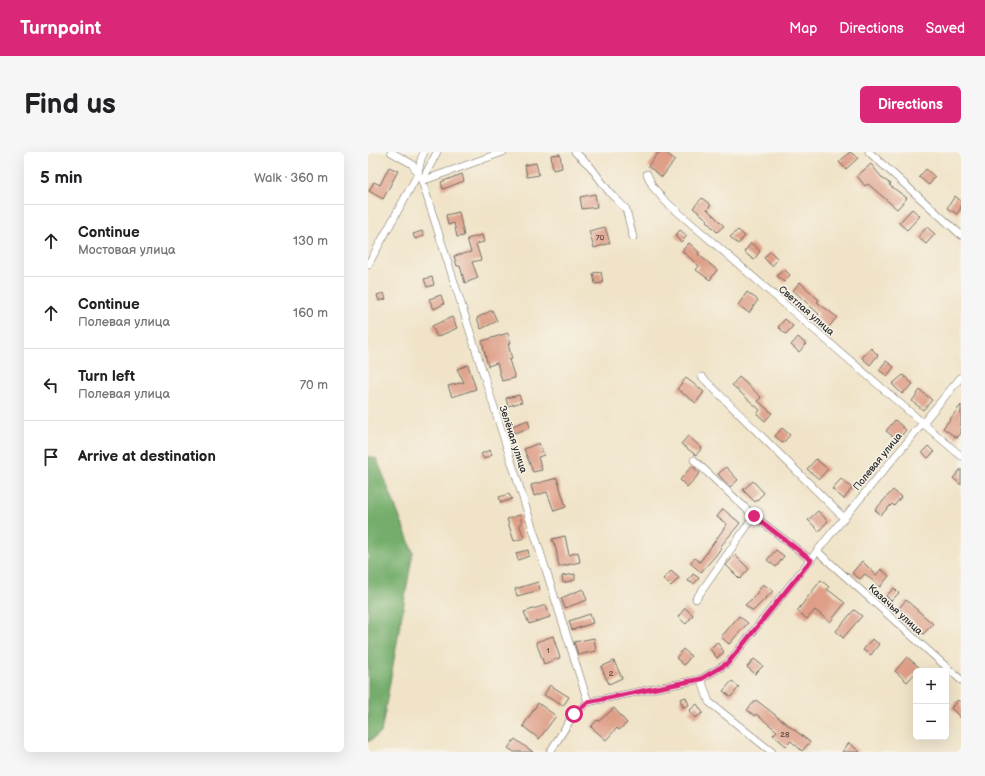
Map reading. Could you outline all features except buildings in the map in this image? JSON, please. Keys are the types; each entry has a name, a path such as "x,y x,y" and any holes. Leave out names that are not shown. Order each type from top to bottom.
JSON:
{"street":[{"name":"Зелёная улица","path":"390,152 412,164 422,182 588,702"},
{"path":"368,265 418,174 424,152"},
{"path":"422,182 438,152"},
{"path":"422,182 503,152"},
{"path":"575,152 590,166 610,193 626,209 633,238"},
{"path":"869,152 961,235"},
{"name":"Светлая улица","path":"647,174 653,187 665,201 961,456"},
{"name":"Полевая улица","path":"588,702 701,679 728,663 844,518 961,376"},
{"path":"702,377 844,518"},
{"path":"694,460 754,516 811,560"},
{"path":"696,599 754,516"},
{"name":"Казачья улица","path":"818,552 961,680"},
{"path":"701,679 709,702 772,752"},
{"path":"550,752 574,714 588,702"}],"green space":[{"path":"368,456 377,459 413,552 381,733 368,742"}],"route":[{"path":"574,714 588,702 701,679 728,663 811,560 754,516"}]}
